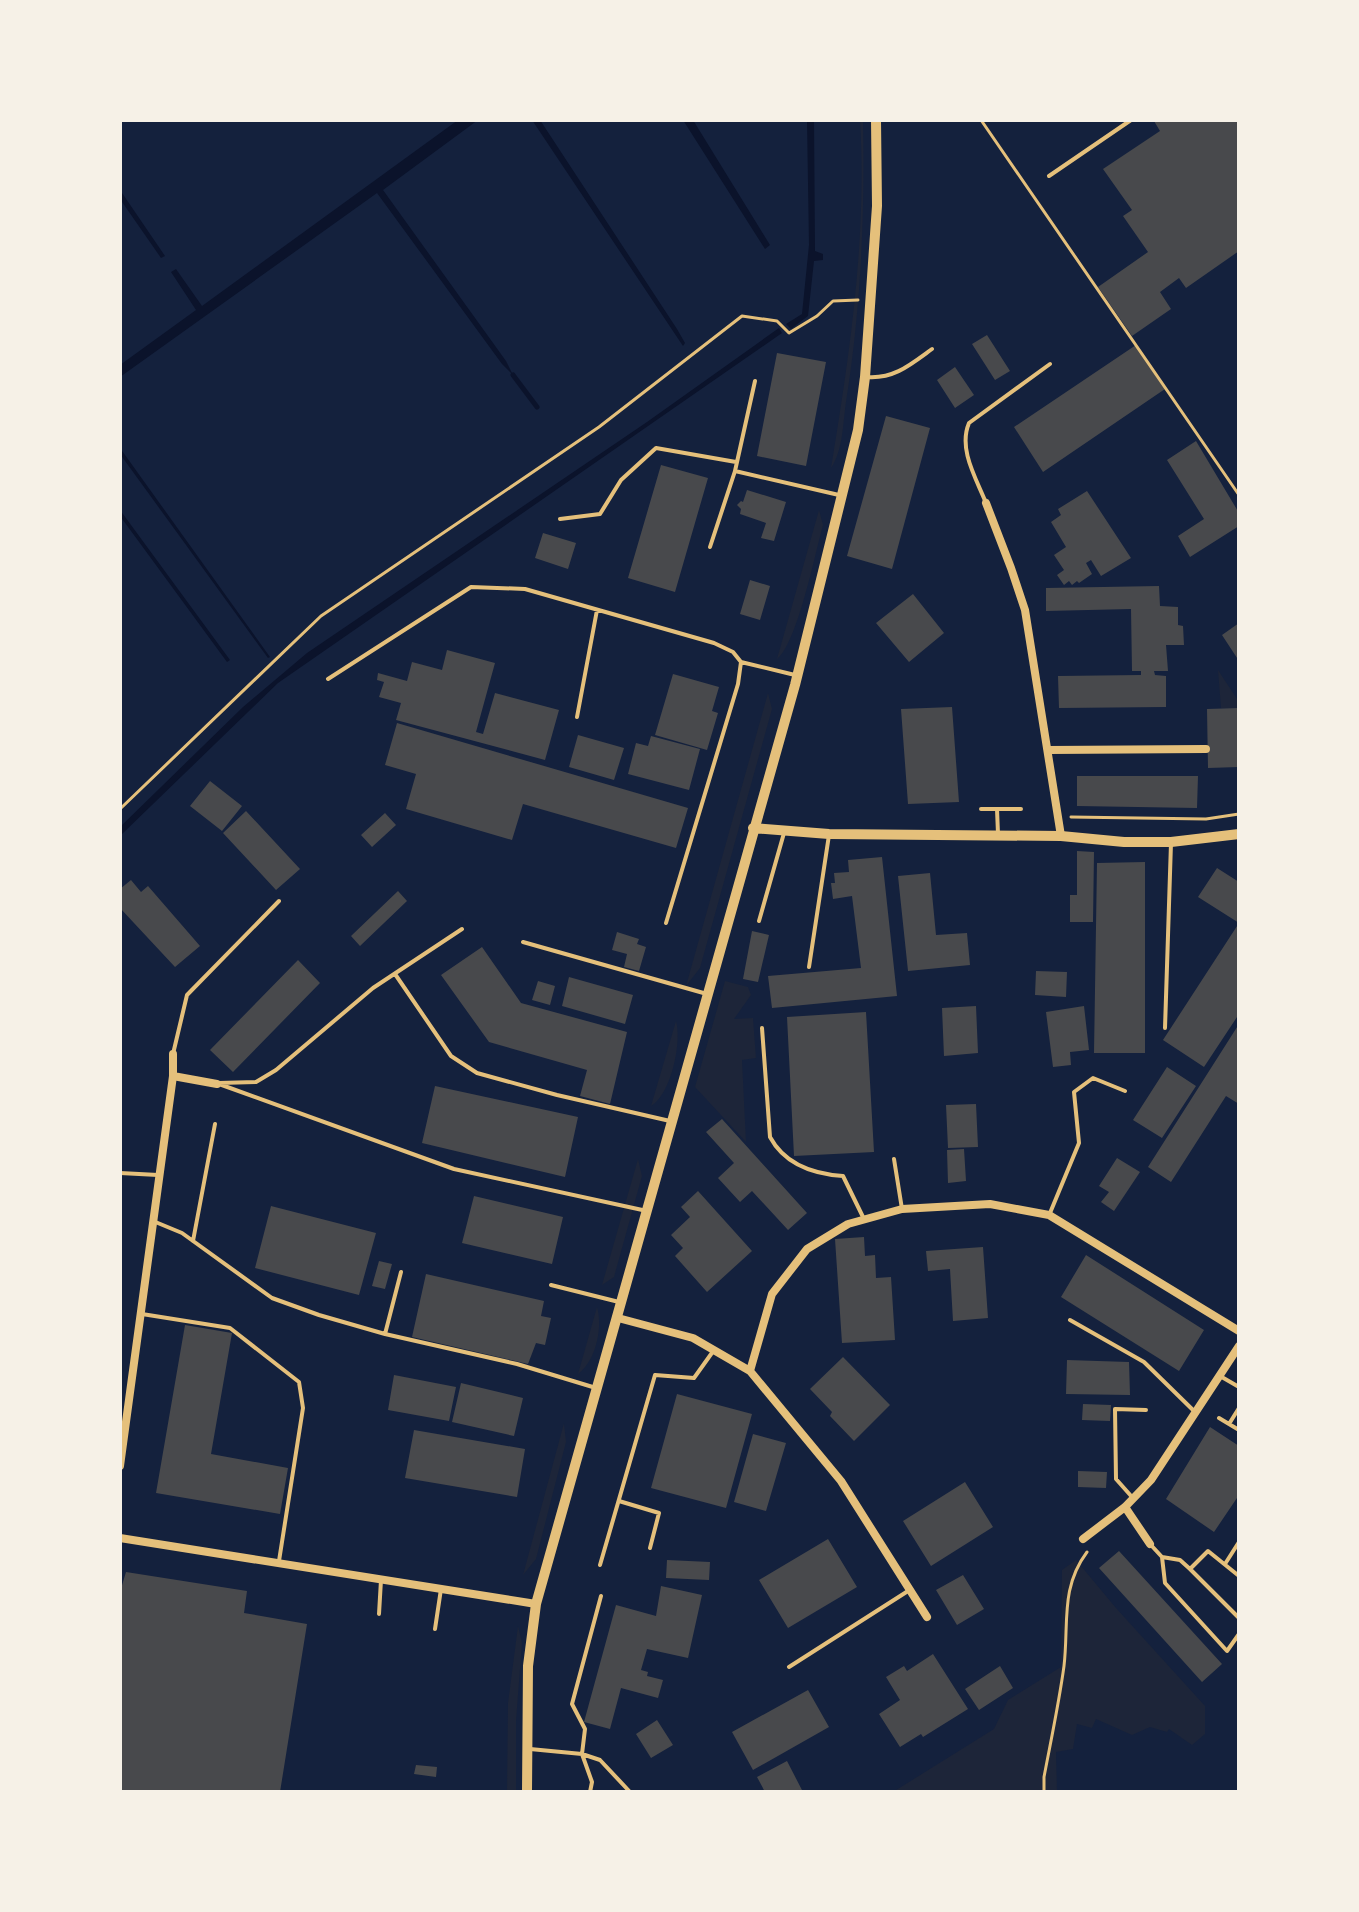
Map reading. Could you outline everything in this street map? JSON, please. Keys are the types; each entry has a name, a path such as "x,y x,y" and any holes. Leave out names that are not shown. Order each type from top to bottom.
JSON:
{"street":[{"path":"527,1792 528,1666 536,1604 797,675 858,430 865,377 877,206 876,120"},
{"path":"986,503 1025,610 1061,836"},
{"path":"1048,750 1206,749"},
{"path":"753,828 829,834 1061,836 1124,842 1171,842 1239,834"},
{"path":"120,1466 173,1076 173,1054"},
{"path":"173,1076 217,1084"},
{"path":"750,1371 772,1294 807,1249 848,1224 902,1209 990,1204 1049,1215 1239,1331"},
{"path":"618,1318 693,1338 750,1371 841,1481 927,1617"},
{"path":"1083,1539 1125,1507 1151,1480 1239,1346"},
{"path":"1125,1507 1150,1544"},
{"path":"120,1538 536,1604"}],"lane":[{"path":"1049,176 1131,120"},
{"path":"865,377 882,378 901,372 932,349"},
{"path":"986,503 963,436 969,423 1050,364"},
{"path":"710,547 735,471 755,381"},
{"path":"560,519 600,514 621,480 656,448 736,462"},
{"path":"735,471 842,495"},
{"path":"328,679 471,587 525,589 714,643 733,652 741,662 797,675"},
{"path":"577,717 597,610"},
{"path":"666,923 704,803 738,684 741,662"},
{"path":"981,809 1021,809"},
{"path":"997,809 999,836"},
{"path":"759,921 784,831"},
{"path":"809,967 829,834"},
{"path":"1165,1028 1171,842"},
{"path":"173,1054 187,995 279,901"},
{"path":"217,1084 256,1082 276,1070 373,988 462,929"},
{"path":"523,942 709,994"},
{"path":"395,974 451,1056 477,1073 671,1121"},
{"path":"762,1028 770,1137 786,1159 806,1169 843,1176 864,1220"},
{"path":"1049,1215 1079,1143 1074,1092 1093,1078 1125,1091"},
{"path":"217,1084 454,1169 648,1211"},
{"path":"193,1241 215,1124"},
{"path":"894,1159 902,1209"},
{"path":"120,1173 158,1175"},
{"path":"152,1220 182,1233 272,1298 385,1334 517,1364 598,1389"},
{"path":"385,1334 401,1272"},
{"path":"551,1285 622,1303"},
{"path":"140,1313 230,1328 299,1382 303,1408 278,1564"},
{"path":"1070,1320 1144,1362 1195,1412"},
{"path":"600,1565 655,1375 694,1378 714,1350"},
{"path":"1220,1376 1239,1387"},
{"path":"1229,1424 1239,1408"},
{"path":"1133,1498 1116,1479 1115,1409 1146,1410"},
{"path":"1219,1418 1239,1430"},
{"path":"619,1501 659,1513 650,1548"},
{"path":"1225,1565 1239,1542"},
{"path":"1150,1544 1162,1557 1165,1583 1227,1651 1239,1634"},
{"path":"1190,1569 1208,1551 1239,1576"},
{"path":"1162,1557 1180,1560 1239,1618"},
{"path":"379,1614 381,1580"},
{"path":"435,1629 441,1589"},
{"path":"789,1667 910,1590"},
{"path":"590,1792 592,1782 582,1754 585,1729 572,1704 601,1596"},
{"path":"527,1749 582,1754 600,1760 630,1792"},
{"path":"682,1792 693,1792"}],"path":[{"path":"981,120 1239,495"},
{"path":"120,809 321,616 599,427 742,316 777,321 789,333 817,316 833,301 871,300"},
{"path":"1058,817 1206,819 1239,814"},
{"path":"1044,1792 1064,1664 1066,1604 1075,1568 1090,1548 1083,1539"}],"shaded area":[{"path":"458,120 478,120 383,190 513,375 377,193 120,377 120,365 196,310 171,272 176,269 202,306"},
{"path":"532,120 540,120 677,329 685,343 683,346"},
{"path":"683,120 693,120 770,245 765,249"},
{"path":"807,120 814,120 815,251 823,254 823,260 814,261 808,316 791,329 786,324 802,314 809,245"},
{"path":"860,120 863,120 863,191 858,297 842,436 831,468 845,381 859,251"},
{"path":"120,190 165,256 161,258 120,199"},
{"path":"779,328 782,333 278,683 120,836 120,827 243,707 307,653 647,422"},
{"path":"120,448 270,657 120,454"},
{"path":"120,510 230,660 227,662 120,516"},
{"path":"819,510 823,525 804,597 792,636 777,659"},
{"path":"1218,670 1239,702 1239,728 1238,708 1221,708"},
{"path":"768,693 772,709 700,968 686,986"},
{"path":"725,981 748,987 751,995 734,1019 753,1018 756,1058 742,1060 746,1142 695,1087"},
{"path":"676,1021 673,1067 664,1091 651,1106"},
{"path":"638,1159 642,1176 614,1277 602,1285"},
{"path":"597,1307 599,1324 594,1352 578,1374"},
{"path":"564,1423 566,1442 536,1559 523,1575"},
{"path":"1076,1560 1205,1706 1205,1734 1192,1745 1169,1729 1167,1732 1150,1727 1132,1735 1096,1719 1092,1728 1077,1724 1073,1749 1056,1752 1057,1792 893,1792 994,1729 1008,1700 1061,1667 1062,1570"},
{"path":"518,1626 522,1643 516,1721 516,1792 507,1792 508,1703"}],"building":[{"path":"1156,120 1239,120 1239,251 1186,288 1179,278 1160,292 1171,309 1132,336 1098,287 1148,252 1123,216 1132,210 1103,169 1160,131"},
{"path":"987,335 1010,371 995,380 972,344"},
{"path":"1136,345 1165,389 1043,472 1014,427"},
{"path":"777,353 826,362 806,466 757,456"},
{"path":"955,367 974,395 955,408 937,380"},
{"path":"886,416 930,428 892,569 847,556"},
{"path":"1196,441 1239,513 1239,526 1190,557 1178,536 1204,519 1167,460"},
{"path":"661,465 708,478 675,592 628,578"},
{"path":"747,490 786,502 774,541 761,538 766,523 740,514 741,509 737,505 743,502"},
{"path":"1087,491 1131,558 1101,576 1091,560 1086,563 1092,574 1079,583 1077,581 1072,585 1069,581 1064,585 1057,575 1064,570 1054,555 1066,547 1051,522 1061,515 1058,509"},
{"path":"543,533 576,543 568,569 535,558"},
{"path":"750,580 770,586 760,620 740,614"},
{"path":"1159,586 1160,606 1178,607 1178,625 1183,626 1184,645 1166,645 1168,671 1154,671 1155,675 1166,676 1166,707 1059,708 1058,676 1141,675 1141,671 1132,671 1131,609 1046,611 1046,588"},
{"path":"913,594 944,633 909,662 876,623"},
{"path":"1239,623 1239,661 1222,635"},
{"path":"447,650 495,663 476,732 483,734 495,693 559,710 545,760 396,720 401,703 379,697 384,682 377,680 378,673 407,681 412,662 442,670"},
{"path":"673,674 719,687 712,711 718,713 707,750 655,735"},
{"path":"952,707 959,802 908,804 901,709"},
{"path":"1238,708 1239,767 1208,768 1207,709"},
{"path":"397,723 688,808 676,848 523,804 512,840 406,809 416,774 385,765"},
{"path":"578,735 624,748 614,780 569,767"},
{"path":"651,736 700,749 689,790 628,774 636,743 648,746"},
{"path":"1077,776 1198,776 1197,808 1077,806"},
{"path":"210,781 242,806 222,831 190,806"},
{"path":"246,811 300,869 276,890 223,833"},
{"path":"385,813 396,825 372,847 361,835"},
{"path":"1077,851 1094,852 1093,922 1070,922 1070,895 1077,895"},
{"path":"882,857 897,996 772,1008 768,976 861,968 852,896 833,899 831,883 835,883 834,873 849,872 848,860"},
{"path":"1145,862 1145,1053 1094,1053 1097,863"},
{"path":"1217,868 1239,882 1239,923 1198,897"},
{"path":"930,873 936,935 967,933 970,965 908,971 898,876"},
{"path":"131,880 141,892 148,886 200,946 175,967 120,908 120,889"},
{"path":"398,891 407,901 360,946 351,936"},
{"path":"1239,923 1239,1014 1204,1067 1163,1040"},
{"path":"752,931 769,935 758,982 743,979"},
{"path":"617,932 639,939 637,944 646,947 639,971 624,967 627,954 612,950"},
{"path":"482,947 521,1003 627,1032 610,1104 580,1096 587,1070 489,1042 441,975"},
{"path":"298,960 320,983 233,1072 210,1050"},
{"path":"1036,971 1067,972 1066,997 1035,995"},
{"path":"569,977 633,995 625,1024 562,1006"},
{"path":"538,981 555,986 550,1005 532,1000"},
{"path":"976,1006 978,1053 944,1056 942,1008"},
{"path":"1084,1006 1089,1050 1070,1052 1071,1065 1053,1067 1046,1012"},
{"path":"866,1012 874,1152 794,1156 787,1017"},
{"path":"1239,1024 1239,1104 1226,1096 1171,1182 1148,1167"},
{"path":"1167,1067 1196,1086 1162,1138 1133,1120"},
{"path":"435,1086 578,1117 565,1177 422,1143"},
{"path":"976,1104 978,1147 948,1148 946,1105"},
{"path":"722,1119 807,1213 788,1230 752,1191 740,1202 718,1178 734,1163 706,1132"},
{"path":"964,1149 966,1181 948,1183 947,1150"},
{"path":"1117,1158 1140,1172 1114,1211 1101,1202 1109,1192 1099,1186"},
{"path":"698,1191 752,1251 707,1292 675,1256 683,1248 671,1235 690,1217 681,1207"},
{"path":"474,1196 563,1217 552,1264 462,1243"},
{"path":"271,1206 376,1233 359,1295 255,1268"},
{"path":"864,1237 865,1256 875,1255 876,1278 891,1277 895,1340 842,1343 835,1239"},
{"path":"983,1247 988,1318 953,1321 950,1269 928,1271 926,1251"},
{"path":"1086,1255 1204,1330 1179,1371 1061,1297"},
{"path":"379,1261 392,1264 385,1289 372,1286"},
{"path":"426,1274 544,1301 541,1316 551,1318 545,1345 536,1343 528,1364 412,1337"},
{"path":"185,1325 232,1333 211,1454 288,1468 280,1514 156,1493"},
{"path":"843,1357 890,1405 854,1441 810,1389"},
{"path":"1067,1360 1129,1362 1130,1395 1066,1394"},
{"path":"394,1375 456,1387 449,1421 388,1410"},
{"path":"461,1383 523,1398 514,1436 452,1422"},
{"path":"677,1394 752,1414 726,1508 651,1488"},
{"path":"1083,1404 1111,1405 1110,1421 1082,1420"},
{"path":"1210,1427 1239,1446 1239,1495 1214,1532 1166,1499"},
{"path":"414,1430 525,1449 517,1497 405,1478"},
{"path":"753,1434 786,1443 766,1511 734,1502"},
{"path":"1078,1471 1107,1472 1106,1488 1078,1487"},
{"path":"965,1482 993,1527 931,1566 903,1521"},
{"path":"828,1539 857,1587 788,1628 759,1580"},
{"path":"1119,1551 1222,1664 1202,1682 1099,1568"},
{"path":"667,1560 710,1562 709,1580 666,1578"},
{"path":"126,1572 247,1591 244,1613 307,1624 280,1792 120,1792 120,1592"},
{"path":"963,1575 984,1609 957,1625 936,1590"},
{"path":"661,1586 702,1595 688,1658 647,1649 641,1670 648,1672 647,1676 663,1680 658,1698 621,1688 610,1729 584,1722 616,1605 656,1616"},
{"path":"933,1654 968,1709 923,1737 921,1734 900,1747 879,1714 900,1700 886,1677 904,1666 907,1671"},
{"path":"1000,1666 1013,1688 979,1710 965,1689"},
{"path":"808,1690 829,1727 753,1770 732,1732"},
{"path":"657,1720 673,1745 651,1758 636,1734"},
{"path":"787,1761 803,1792 765,1792 757,1777"},
{"path":"416,1765 437,1767 436,1777 414,1774"}],"waterway":[{"path":"513,375 537,407"}]}
